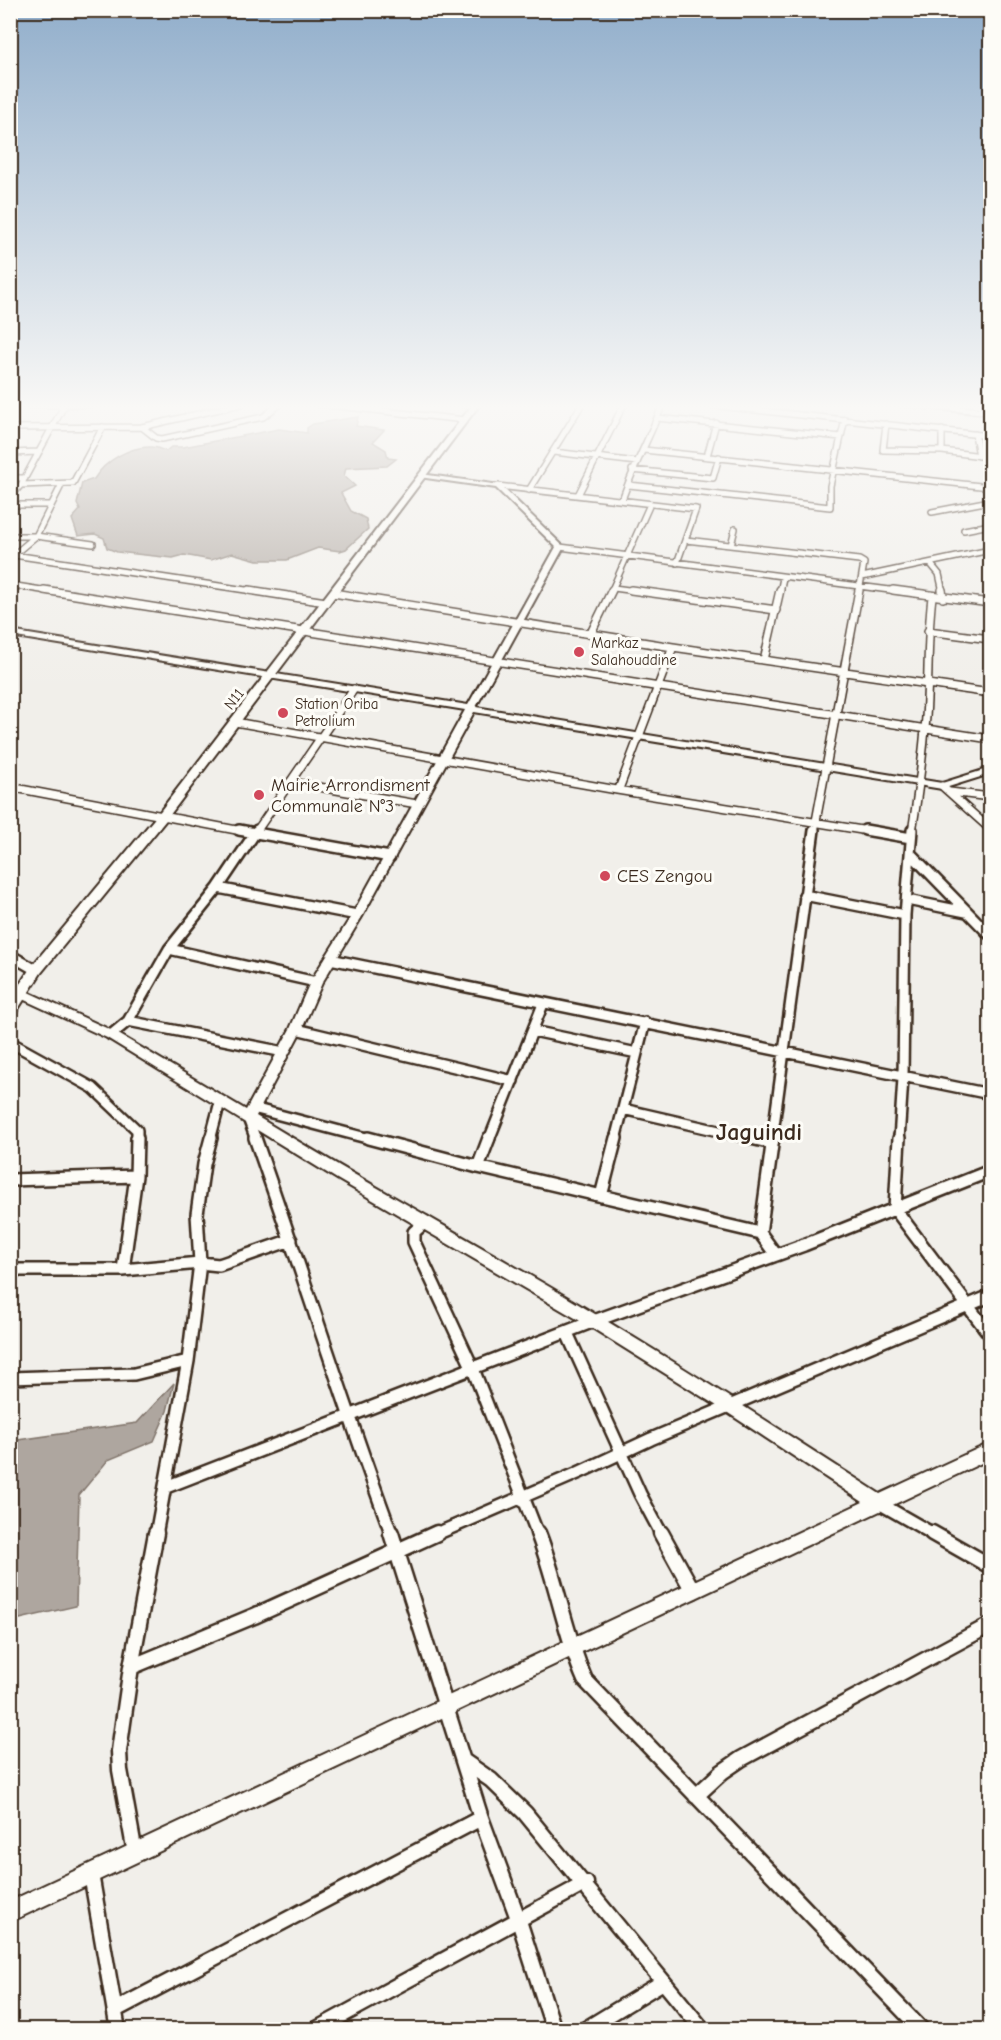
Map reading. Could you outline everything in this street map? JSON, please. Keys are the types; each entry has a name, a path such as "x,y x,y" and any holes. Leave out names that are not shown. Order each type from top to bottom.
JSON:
{"main road":[{"name":"N11","path":"10,1011 36,970 162,817 404,499"}],"street":[{"path":"12,556 36,536 54,499"},
{"path":"511,499 560,547 783,578 990,603"},
{"path":"615,499 697,510 677,563"},
{"path":"758,499 830,507 829,499"},
{"path":"932,512 990,501"},
{"path":"591,633 614,588 650,504"},
{"path":"10,506 51,505"},
{"path":"964,530 990,525"},
{"path":"731,545 735,529"},
{"path":"10,536 36,536 93,544"},
{"path":"686,540 859,560 864,563 815,822 760,1233"},
{"path":"554,2030 519,1921 481,1818 398,1551 348,1417 250,1113 296,1029 316,982 390,857 442,758 560,547"},
{"path":"862,577 990,550"},
{"path":"12,556 517,622 673,647 989,692 989,639 928,631"},
{"path":"930,563 935,566 942,580 943,598"},
{"path":"764,660 783,578"},
{"path":"10,585 990,739"},
{"path":"614,588 776,610"},
{"path":"933,597 928,631 920,781 910,838 911,854 905,915 903,1078 895,1209 990,1335"},
{"path":"10,633 827,765 920,781 946,789 990,797"},
{"path":"619,789 673,647"},
{"path":"111,1035 128,1022 169,949 218,888 354,689"},
{"path":"235,722 910,838"},
{"path":"946,789 990,771"},
{"path":"290,782 417,804"},
{"path":"10,787 162,817 390,857"},
{"path":"946,789 990,829"},
{"path":"911,854 990,936"},
{"path":"218,888 357,915"},
{"path":"804,895 905,915"},
{"path":"908,900 966,912"},
{"path":"169,949 316,982"},
{"path":"10,955 36,970"},
{"path":"330,959 543,1004 645,1022 785,1054 990,1094"},
{"path":"22,994 111,1035 220,1102 250,1113 760,1233 776,1255"},
{"path":"478,1167 543,1004"},
{"path":"128,1022 284,1052"},
{"path":"601,1196 645,1022"},
{"path":"296,1029 513,1081"},
{"path":"533,1031 637,1053"},
{"path":"10,1042 93,1088 137,1130 136,1176 123,1270"},
{"path":"135,1853 118,1761 131,1667 188,1361 200,1263 196,1214 204,1164 220,1102"},
{"path":"623,1109 772,1143"},
{"path":"250,1113 425,1222 594,1321 732,1406 879,1503 990,1566"},
{"path":"166,1487 594,1321 776,1255 990,1171"},
{"path":"10,1180 136,1176"},
{"path":"425,1222 414,1232 414,1242 472,1369 548,1558 571,1648 585,1680 922,2030"},
{"path":"10,1270 123,1270 200,1263 219,1265 291,1240"},
{"path":"131,1667 192,1644 523,1495 624,1454 651,1439 990,1296"},
{"path":"567,1333 624,1454 640,1494 693,1592"},
{"path":"10,1378 134,1374 188,1361"},
{"path":"10,1912 990,1451"},
{"path":"696,1796 722,1772 741,1759 990,1625"},
{"path":"465,1762 484,1772 503,1789 586,1883 663,1982 704,2030"},
{"path":"115,2010 481,1818"},
{"path":"91,1874 118,2030"},
{"path":"315,2030 586,1883"},
{"path":"584,2030 663,1982"}],"shaded area":[{"path":"78,499 344,499 351,511 366,519 368,529 346,549 340,551 318,548 287,560 257,560 232,553 211,560 184,555 173,558 117,552 107,548 104,538 95,534 78,536 72,519 80,510 77,504"},
{"path":"174,1383 167,1411 154,1441 108,1460 79,1495 76,1606 11,1621 11,1441 137,1423"}],"place":[{"name":"Markaz Salahouddine","path":"579,652"},
{"name":"Station Oriba Petrolium","path":"283,713"},
{"name":"Mairie Arrondisment Communale N°3","path":"259,795"},
{"name":"CES Zengou","path":"605,876"}],"district":[{"name":"Jaguindi","path":"759,1132"}]}
